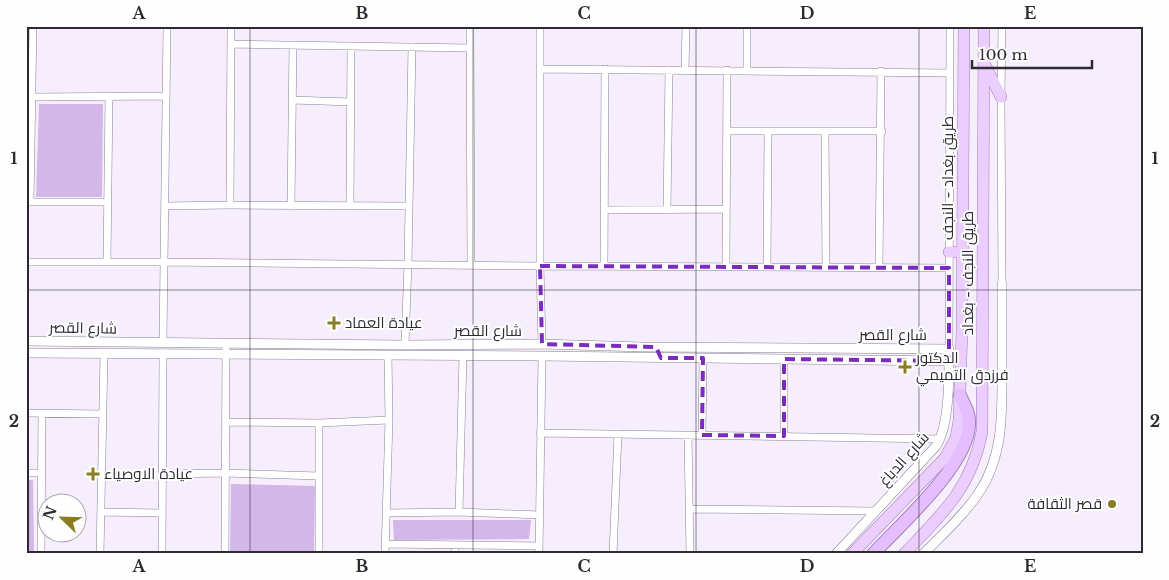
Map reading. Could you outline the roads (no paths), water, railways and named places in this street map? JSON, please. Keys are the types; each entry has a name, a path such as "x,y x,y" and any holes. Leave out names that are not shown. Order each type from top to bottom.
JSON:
{"highway":[{"path":"872,554 942,481 956,460 967,438 970,426 968,414 960,395"}],"main road":[{"name":"طريق بغداد - النجف","path":"852,554 945,458 958,429 962,330 964,26"},
{"name":"طريق النجف - بغداد","path":"904,554 956,497 964,485 975,459 982,432 984,26"},
{"path":"984,63 1001,96"},
{"path":"949,252 962,252"}],"street":[{"path":"33,26 28,202 107,202"},
{"path":"163,342 167,26"},
{"path":"230,204 231,26"},
{"path":"470,26 471,264"},
{"path":"540,26 540,266 542,344"},
{"path":"685,70 686,26"},
{"path":"747,26 747,70"},
{"path":"949,349 950,26"},
{"path":"923,554 964,512 978,494 996,455 1001,434 1002,26"},
{"path":"231,44 470,48"},
{"path":"291,205 293,45"},
{"path":"350,205 351,46"},
{"path":"405,345 412,46"},
{"path":"540,69 950,73"},
{"path":"604,266 605,69"},
{"path":"667,210 668,70"},
{"path":"726,266 727,70"},
{"path":"879,267 882,131 881,71"},
{"path":"106,262 109,96"},
{"path":"32,97 166,96"},
{"path":"292,100 351,102"},
{"path":"727,131 882,131"},
{"path":"767,267 768,131"},
{"path":"825,132 826,267"},
{"path":"164,206 230,204 409,206"},
{"path":"604,210 726,209"},
{"path":"26,262 949,268"},
{"name":"شارع القصر","path":"26,341 949,349"},
{"path":"225,554 226,343"},
{"path":"291,344 294,349 291,354"},
{"path":"322,355 319,350 323,344"},
{"path":"632,347 635,352 632,358"},
{"path":"661,358 658,353 662,347"},
{"name":"شارع الدباغ","path":"836,554 936,446 940,439 944,428 949,349"},
{"name":"شارع القصر","path":"26,353 388,354 949,361"},
{"path":"162,554 163,353"},
{"path":"100,554 104,354"},
{"path":"385,554 389,420 388,354"},
{"path":"459,512 463,355"},
{"path":"539,554 542,356"},
{"path":"702,435 703,358"},
{"path":"784,359 784,436"},
{"path":"26,413 103,414"},
{"path":"41,554 42,414"},
{"path":"226,422 319,423 389,420"},
{"path":"319,423 319,554"},
{"path":"540,433 940,439"},
{"path":"613,554 618,434"},
{"path":"688,435 690,554"},
{"path":"26,473 42,473"},
{"path":"162,474 226,473 319,476"},
{"path":"690,509 874,512"},
{"path":"100,512 162,512"},
{"path":"386,513 459,512 540,515"},
{"path":"386,544 539,546"},
{"path":"455,545 455,554"}],"place":[{"name":"عيادة العماد","path":"334,323"},
{"name":"الدكتور فرزدق التميمي","path":"905,367"},
{"name":"عيادة الاوصياء","path":"93,474"},
{"name":"قصر الثقافة","path":"1112,504"}]}
